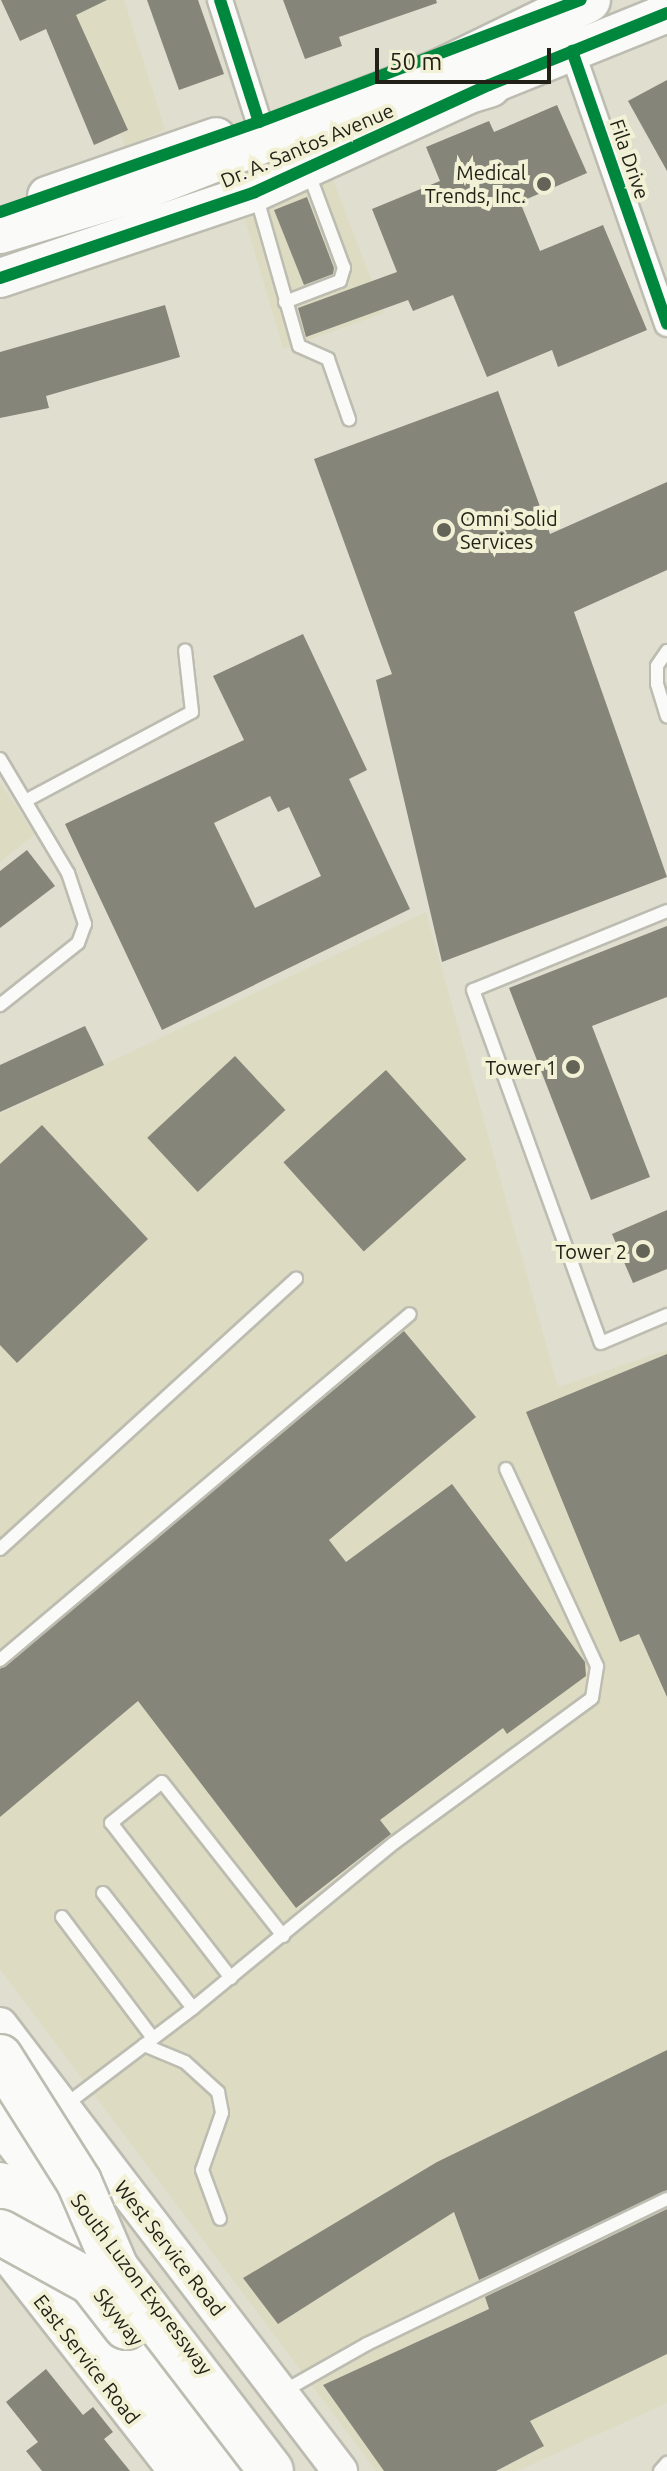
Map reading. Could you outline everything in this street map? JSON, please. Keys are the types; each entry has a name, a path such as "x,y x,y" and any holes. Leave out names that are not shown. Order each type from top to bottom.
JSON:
{"highway":[{"path":"0,231 139,189 444,70 588,0"},
{"path":"0,249 371,120 489,85"},
{"path":"0,2057 79,2182 104,2275"},
{"name":"South Luzon Expressway","path":"0,2096 179,2380 219,2471"},
{"name":"Skyway","path":"0,2118 237,2471"},
{"name":"Skyway","path":"0,2163 104,2275 271,2471"},
{"name":"South Luzon Expressway","path":"0,2185 179,2380 286,2471"},
{"path":"0,2232 104,2275"}],"main road":[{"name":"Dr. A. Santos Avenue","path":"0,212 259,122 581,0"},
{"name":"Dr. A. Santos Avenue","path":"0,278 255,192 308,171 489,85 667,13"},
{"name":"West Service Road","path":"0,2025 340,2471"},
{"name":"East Service Road","path":"0,2246 176,2471"}],"street":[{"path":"220,0 259,122"},
{"name":"Fila Drive","path":"572,51 667,324"}],"lane":[{"path":"285,302 340,281 344,268 308,171"},
{"path":"255,192 299,346 328,359 349,419"},
{"path":"27,800 192,712 185,650"},
{"path":"667,651 657,666 657,684 667,717"},
{"path":"0,759 68,873 85,924 78,943 0,1005"},
{"path":"667,911 473,990 601,1343 667,1315"},
{"path":"0,1549 296,1279"},
{"path":"0,1660 410,1314"},
{"path":"62,2107 231,1978 394,1843 592,1698 597,1666 506,1469"},
{"path":"231,1978 111,1823 162,1782 283,1936"},
{"path":"103,1893 193,2008"},
{"path":"62,1917 148,2042 185,2062 218,2092 222,2113 202,2170 220,2219"},
{"path":"281,2393 367,2344 667,2199"},
{"path":"660,2471 667,2463"}],"shaded area":[{"path":"66,0 124,0 165,129 126,148"},
{"path":"333,180 384,313 283,349 245,219"},
{"path":"0,783 35,834 0,862"},
{"path":"426,912 558,1387 667,1350 667,2403 517,2471 376,2471 0,1969 0,1114"}],"building":[{"path":"1,0 107,0 76,15 128,130 94,145 46,29 20,41"},
{"path":"147,0 198,0 224,74 179,90"},
{"path":"283,0 436,0 437,3 339,37 342,46 305,59"},
{"path":"667,80 667,171 628,101"},
{"path":"557,105 587,173 520,202 540,251 603,225 647,330 558,367 552,350 487,377 453,295 413,311 408,300 306,337 298,308 397,272 372,209 440,181 426,147 489,121 494,132"},
{"path":"307,197 334,268 333,274 304,285 274,210"},
{"path":"165,305 180,357 46,396 49,408 0,418 0,352"},
{"path":"498,391 550,534 667,482 667,570 574,612 667,877 442,962 376,680 392,674 314,459"},
{"path":"303,634 367,770 349,779 410,909 162,1030 65,824 244,740 213,676","holes":["270,796 278,812 289,807 321,876 255,908 214,823"]},
{"path":"27,850 55,886 0,928 0,871"},
{"name":"Tower 1","path":"667,926 667,997 592,1026 650,1177 591,1200 509,988"},
{"path":"85,1026 104,1065 0,1112 0,1065"},
{"path":"235,1056 285,1110 198,1192 147,1138"},
{"path":"386,1070 466,1159 364,1252 283,1162"},
{"path":"42,1125 148,1239 17,1363 0,1345 0,1164"},
{"name":"Tower 2","path":"667,1210 667,1269 633,1283 612,1234"},
{"path":"404,1331 476,1417 329,1540 346,1562 452,1484 585,1662 586,1676 507,1734 503,1728 380,1820 391,1834 296,1908 138,1701 0,1817 0,1669"},
{"path":"667,1354 667,1697 639,1634 620,1642 526,1412"},
{"path":"667,2050 667,2190 479,2280 454,2212 278,2324 243,2278 437,2162"},
{"path":"667,2209 667,2354 530,2421 544,2446 496,2471 384,2471 323,2385 489,2309 485,2297"},
{"path":"46,2369 83,2415 93,2407 113,2432 104,2439 130,2471 42,2471 26,2451 38,2442 6,2402"}],"cycle path":[{"path":"220,0 259,122"},
{"path":"0,212 259,122 581,0"},
{"path":"0,278 255,192 489,85 667,13"},
{"path":"572,51 667,324"}],"place":[{"name":"Medical Trends, Inc.","path":"544,184"},
{"name":"Omni Solid Services","path":"444,530"},
{"name":"Tower 1","path":"573,1067"},
{"name":"Tower 2","path":"643,1251"}]}
